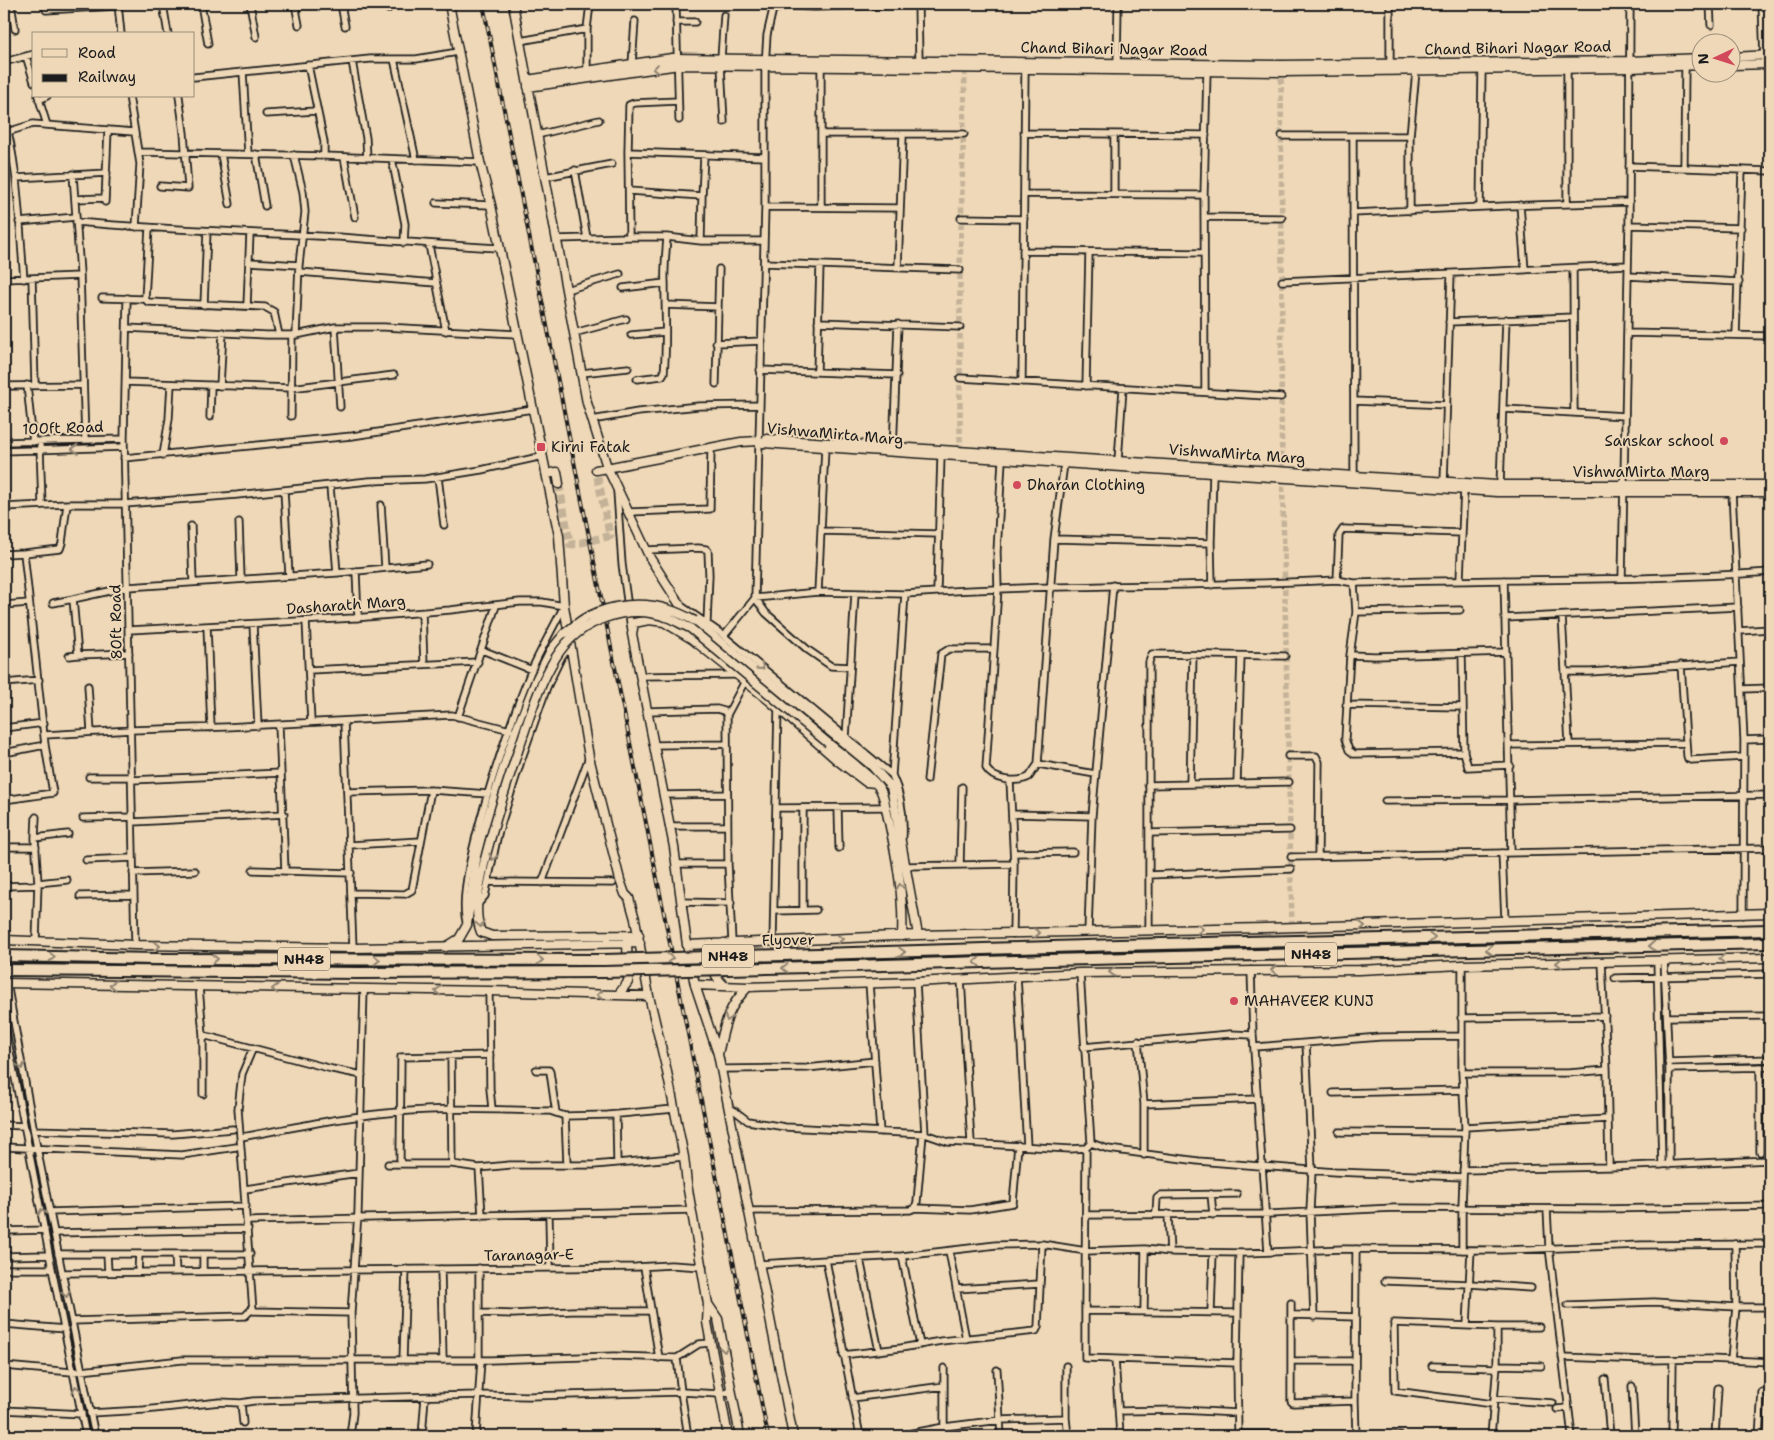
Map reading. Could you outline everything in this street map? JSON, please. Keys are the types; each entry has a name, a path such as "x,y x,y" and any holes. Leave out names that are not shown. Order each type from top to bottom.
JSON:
{"highway":[{"name":"Flyover","path":"4,956 155,959 604,960 1119,945 1770,930"},
{"name":"Flyover","path":"4,970 348,973 602,972 1770,943"}],"street":[{"path":"11,4 15,30"},
{"path":"46,4 46,10 118,5 121,32"},
{"path":"163,4 168,32"},
{"path":"201,4 208,44"},
{"path":"250,4 256,36"},
{"path":"295,4 299,25"},
{"path":"341,4 345,26"},
{"path":"449,4 480,162 491,205 547,474 558,536 570,648 589,757 625,894 629,898 635,919 649,996 666,1067 684,1157 703,1267 708,1304 707,1322 710,1343 728,1436"},
{"path":"513,4 587,404 608,467 646,550 680,606 685,634"},
{"path":"587,71 587,28 590,4"},
{"path":"850,667 831,666 808,650 766,613 755,598 764,264 766,62 767,35 771,13 773,9 779,6 815,7 861,4 918,4 919,61"},
{"path":"1117,66 1118,4"},
{"path":"1390,4 1390,64"},
{"path":"1622,578 1629,225 1630,4"},
{"path":"1710,4 1711,25"},
{"path":"1742,65 1767,65 1762,4"},
{"path":"676,6 679,120"},
{"path":"724,15 721,62 724,122"},
{"path":"632,64 635,21"},
{"path":"676,22 695,22"},
{"path":"520,42 587,28"},
{"path":"195,77 352,61 416,59 458,52"},
{"path":"4,62 32,54"},
{"path":"1742,56 1767,55"},
{"path":"26,56 32,76"},
{"path":"394,59 416,160"},
{"name":"Chand Bihari Nagar Road","path":"527,84 587,71 632,64 676,62 919,61 1416,71 1567,69 1692,59"},
{"path":"352,61 366,138 367,158"},
{"name":"Chand Bihari Nagar Road","path":"527,84 676,62"},
{"name":"Chand Bihari Nagar Road","path":"766,62 821,67 1025,69 1117,66"},
{"name":"Chand Bihari Nagar Road","path":"1207,68 1390,64 1692,66"},
{"path":"308,65 316,111 324,142 324,156"},
{"path":"1684,166 1685,66"},
{"path":"821,67 821,207"},
{"path":"1205,392 1204,195 1207,68"},
{"path":"1022,382 1025,69"},
{"path":"1567,69 1567,204"},
{"path":"1480,207 1482,70"},
{"path":"1410,211 1410,136 1416,71"},
{"path":"243,72 248,154"},
{"path":"39,98 47,125"},
{"path":"129,98 140,164 136,228"},
{"path":"160,186 188,188 179,98"},
{"path":"629,237 629,105 634,103 678,101"},
{"path":"266,114 316,111"},
{"path":"4,116 16,178 24,279"},
{"path":"537,135 599,120"},
{"path":"6,132 33,124 134,132"},
{"path":"75,199 105,200 108,130"},
{"path":"1024,133 1206,135"},
{"path":"821,134 964,134"},
{"path":"1114,134 1114,194"},
{"path":"898,268 902,135"},
{"path":"1282,136 1410,136"},
{"path":"1353,136 1354,476"},
{"path":"139,152 294,155 480,162"},
{"path":"628,152 765,157"},
{"path":"221,154 230,204"},
{"path":"256,154 265,206"},
{"path":"291,416 294,334 301,236 305,212 303,192 294,155"},
{"path":"701,241 704,155"},
{"path":"344,157 355,217"},
{"path":"392,159 405,224 404,243"},
{"path":"545,177 612,164"},
{"path":"1629,166 1684,166 1770,170"},
{"path":"575,170 587,238"},
{"path":"1736,335 1742,170"},
{"path":"16,178 106,173"},
{"path":"73,174 80,276 85,440"},
{"path":"629,191 702,196"},
{"path":"1024,194 1204,195"},
{"path":"1354,214 1520,205 1629,202"},
{"path":"436,203 491,205"},
{"path":"1520,205 1525,270"},
{"path":"765,207 900,208"},
{"path":"1204,217 1282,218"},
{"path":"961,218 1024,219"},
{"path":"19,222 76,220 136,228 499,248"},
{"path":"1629,225 1741,228"},
{"path":"145,299 150,228"},
{"path":"204,305 207,231"},
{"path":"246,306 250,233"},
{"path":"556,239 667,237 701,241 764,241"},
{"path":"637,380 662,376 667,343 665,332 665,283 667,237"},
{"path":"428,245 446,331"},
{"path":"1023,251 1204,253"},
{"path":"1086,386 1089,252"},
{"path":"249,262 436,283"},
{"path":"764,264 960,270"},
{"path":"817,372 820,265"},
{"path":"1282,281 1628,265"},
{"path":"716,384 719,268"},
{"path":"1573,268 1574,413"},
{"path":"566,290 604,277 620,274"},
{"path":"1444,482 1451,274"},
{"path":"4,279 80,276"},
{"path":"1628,276 1739,282"},
{"path":"32,278 35,386"},
{"path":"624,288 665,283"},
{"path":"102,298 265,307 274,312 279,335"},
{"name":"80ft Road","path":"127,298 124,458 135,945"},
{"path":"666,305 718,307"},
{"path":"1449,322 1573,317"},
{"path":"574,333 626,319"},
{"path":"1500,485 1506,319"},
{"path":"818,322 960,327"},
{"path":"893,449 898,324"},
{"path":"126,328 279,335 335,327 384,327 517,334"},
{"path":"335,327 340,407"},
{"path":"220,386 223,332"},
{"path":"631,335 665,332"},
{"path":"1627,333 1770,336"},
{"path":"716,343 762,341"},
{"path":"581,373 628,368"},
{"path":"760,370 897,375"},
{"path":"126,382 291,388 394,375"},
{"path":"960,378 1281,397"},
{"path":"163,455 169,419 171,384"},
{"path":"4,386 83,385"},
{"path":"210,418 211,385"},
{"path":"27,386 33,442"},
{"path":"1118,461 1123,388"},
{"path":"1354,401 1447,405"},
{"path":"592,420 638,412 682,408 759,405"},
{"path":"124,458 352,436 533,408"},
{"path":"1504,409 1625,416"},
{"name":"100ft Road","path":"4,442 124,439"},
{"name":"VishwaMirta Marg","path":"758,442 765,439 893,449 1500,485 1770,492"},
{"path":"40,442 42,505"},
{"path":"596,470 741,442 758,442"},
{"name":"VishwaMirta Marg","path":"758,442 763,444 825,448 893,449 942,456 1496,492 1770,486"},
{"path":"4,451 124,447"},
{"path":"629,512 710,509 712,448"},
{"path":"818,592 825,448"},
{"path":"4,507 125,504 284,491 369,481 438,477 481,470 543,456"},
{"path":"937,591 942,456"},
{"path":"1002,460 997,552 998,589 986,768 991,775 1010,780 1029,777 1038,764 1054,539 1064,464"},
{"path":"547,474 557,472 559,484"},
{"path":"1212,584 1213,474"},
{"path":"438,477 444,525"},
{"path":"330,486 338,573"},
{"path":"617,487 622,564 632,634 670,826 686,945 695,985 718,1054 793,1436"},
{"path":"1460,580 1464,490"},
{"path":"284,491 289,576"},
{"path":"1732,492 1744,740 1743,915"},
{"path":"4,554 60,549 67,504"},
{"path":"381,505 385,568"},
{"path":"239,522 242,579"},
{"path":"191,526 193,582"},
{"path":"1337,580 1339,536 1343,530 1462,533"},
{"path":"822,531 938,534"},
{"path":"1054,539 1211,543"},
{"path":"646,550 698,548 708,551 707,623"},
{"path":"4,800 52,793 24,553"},
{"path":"53,603 128,587 338,573 426,564"},
{"path":"356,571 358,618"},
{"path":"724,636 755,598 818,592 904,594 937,591 1113,585 1337,580 1354,583 1622,578 1770,572"},
{"path":"1504,580 1511,853"},
{"path":"1354,583 1356,612 1346,705 1345,739 1349,750 1354,754 1464,752"},
{"path":"1088,932 1095,774 1112,614 1113,585"},
{"path":"846,738 855,594"},
{"path":"892,775 904,594"},
{"path":"73,599 78,656"},
{"name":"Dasharath Marg","path":"129,630 358,618 496,606 520,602 542,602 564,606"},
{"path":"4,605 30,603"},
{"path":"458,717 496,606"},
{"path":"467,925 463,915 467,877 488,794 532,670 564,606"},
{"path":"446,947 459,940 467,925 476,860 484,829 513,739 536,678 547,657 565,633 586,618 606,609 623,606 649,606 670,609 695,621 883,776 891,787 918,935"},
{"path":"680,606 724,636 892,775 897,785 903,818 902,846"},
{"path":"1505,618 1738,607"},
{"path":"1356,612 1460,610"},
{"path":"422,613 424,664"},
{"path":"638,935 492,936 481,932 478,922 478,904 494,823 524,732 547,673 565,643 585,628 607,616 628,613 669,618 690,628 879,787 886,807 900,886 903,919 902,936"},
{"path":"1562,616 1569,744"},
{"path":"632,634 634,623 649,620 664,622 685,634 742,678 837,760 866,782 875,783"},
{"path":"306,621 311,722"},
{"path":"253,624 258,726"},
{"path":"207,626 211,728"},
{"path":"1739,631 1770,630"},
{"path":"478,904 485,896 502,818 547,687 562,656 570,648"},
{"path":"927,780 941,654 950,649 994,649"},
{"path":"482,650 532,670"},
{"path":"1350,655 1506,652"},
{"path":"69,656 129,653"},
{"path":"1462,653 1464,752 1468,766 1510,765"},
{"path":"1149,930 1149,662 1152,654 1285,656"},
{"path":"1190,784 1192,655"},
{"path":"1237,783 1241,656"},
{"path":"309,670 478,662"},
{"path":"1566,672 1740,662"},
{"path":"1681,666 1686,756 1688,759 1744,757"},
{"path":"640,676 742,678"},
{"path":"728,943 731,903 727,826 727,715 742,678"},
{"path":"4,683 38,680"},
{"path":"88,686 91,732"},
{"path":"1742,689 1770,688"},
{"path":"1346,705 1463,707"},
{"path":"772,942 778,708"},
{"path":"647,711 718,709 724,711 727,715"},
{"path":"45,735 452,715 510,730"},
{"path":"344,720 353,948"},
{"path":"4,728 44,723"},
{"path":"279,725 286,871"},
{"path":"1744,740 1770,739"},
{"path":"1509,745 1686,743"},
{"path":"654,745 726,744"},
{"path":"4,753 45,745"},
{"path":"1288,756 1316,756 1318,759 1318,856"},
{"path":"542,883 589,757"},
{"path":"1038,764 1095,774"},
{"path":"89,777 132,778 281,773"},
{"path":"1010,780 1014,853 1012,934"},
{"path":"1148,785 1289,782"},
{"path":"960,865 962,787"},
{"path":"347,792 431,790 488,794"},
{"path":"351,894 405,894 412,890 431,790"},
{"path":"664,795 727,794"},
{"path":"1385,800 1511,800 1770,795"},
{"path":"776,808 886,807"},
{"path":"803,808 803,910"},
{"path":"838,808 839,848"},
{"path":"83,818 132,820 284,814"},
{"path":"1012,814 1092,816"},
{"path":"36,817 35,838 38,884 36,941"},
{"path":"670,826 727,826"},
{"path":"1149,833 1290,830"},
{"path":"35,838 68,834"},
{"path":"350,845 421,841"},
{"path":"4,847 36,847"},
{"path":"1291,857 1770,848"},
{"path":"1014,853 1073,852"},
{"path":"1502,853 1505,920"},
{"path":"86,860 133,858"},
{"path":"676,864 728,864"},
{"path":"906,866 1014,864"},
{"path":"253,870 351,873"},
{"path":"1149,875 1291,870"},
{"path":"134,873 195,871"},
{"path":"4,886 67,880"},
{"path":"488,882 613,883"},
{"path":"80,896 134,895"},
{"path":"681,902 731,903"},
{"path":"774,911 816,910"},
{"path":"686,945 918,935 1265,928 1770,913"},
{"path":"618,995 628,982 626,935"},
{"path":"4,940 135,945 353,948 640,943"},
{"path":"725,986 718,980 715,974 713,960 714,952 728,943"},
{"path":"695,985 748,987 916,982 1080,973 1359,970 1462,965 1770,958"},
{"path":"1661,960 1665,977 1667,1017 1669,1165"},
{"path":"1661,960 1657,977 1662,1165"},
{"path":"1602,962 1609,1167"},
{"path":"1462,965 1462,1090 1465,1130 1462,1250"},
{"path":"1251,970 1253,1035 1268,1252"},
{"path":"1080,973 1083,1047 1091,1142 1086,1148 1085,1358 1237,1363"},
{"path":"1615,978 1770,974"},
{"path":"1017,976 1027,1146"},
{"path":"961,979 971,1142"},
{"path":"915,1208 924,1134 916,982"},
{"path":"95,1436 5,983 649,996"},
{"path":"869,983 880,1132"},
{"path":"199,987 203,1035 203,1094"},
{"path":"718,1054 729,1012 735,1000 748,987"},
{"path":"350,1436 353,1413 351,1314 358,1217 364,990"},
{"path":"488,992 492,1109"},
{"path":"1461,1018 1605,1016"},
{"path":"1667,1017 1770,1016"},
{"path":"4,1021 86,1436"},
{"path":"1083,1047 1230,1034 1253,1035"},
{"path":"203,1035 332,1069 362,1075"},
{"path":"1255,1047 1380,1037 1462,1036"},
{"path":"1138,1041 1144,1104 1144,1155"},
{"path":"1306,1043 1312,1170 1310,1211 1314,1317"},
{"path":"253,1048 242,1074 238,1108 248,1221 253,1311 351,1314"},
{"path":"401,1164 401,1057 490,1055"},
{"path":"451,1056 452,1164"},
{"path":"1668,1062 1770,1059"},
{"path":"721,1069 806,1068 875,1061"},
{"path":"1760,1067 1760,1152"},
{"path":"1668,1069 1770,1067"},
{"path":"536,1070 549,1070 550,1072 556,1113"},
{"path":"1462,1072 1568,1073 1607,1070"},
{"path":"1333,1093 1462,1090"},
{"path":"1144,1104 1257,1099"},
{"path":"241,1136 360,1116 451,1108 550,1111 565,1116 616,1115 674,1109"},
{"path":"729,1108 748,1121 784,1127 924,1134 948,1142 1070,1149 1086,1148"},
{"path":"616,1115 617,1163"},
{"path":"565,1116 567,1164"},
{"path":"1338,1132 1465,1130 1608,1119"},
{"path":"4,1125 24,1126"},
{"path":"34,1130 173,1134 233,1129"},
{"path":"1091,1142 1108,1149 1144,1155 1390,1175 1770,1160"},
{"path":"749,1210 910,1210 915,1208 970,1210 1013,1203 1018,1145"},
{"path":"4,1147 182,1155 236,1146"},
{"path":"388,1164 452,1164 479,1168 510,1165 594,1165 684,1157"},
{"path":"479,1168 482,1216"},
{"path":"245,1189 359,1173"},
{"path":"1211,1194 1213,1214"},
{"path":"1156,1214 1159,1196 1237,1194"},
{"path":"50,1212 246,1206"},
{"path":"1086,1215 1265,1214 1462,1207 1547,1209 1770,1206"},
{"path":"1547,1209 1549,1248 1572,1436"},
{"path":"248,1221 692,1210"},
{"path":"1168,1214 1170,1252"},
{"path":"549,1215 550,1267"},
{"path":"54,1232 248,1229"},
{"path":"4,1231 45,1230"},
{"path":"760,1264 902,1256 996,1245 1042,1244 1086,1251 1145,1249 1170,1252 1213,1253 1356,1249 1471,1250 1770,1244"},
{"path":"843,1355 966,1338 1036,1331 1038,1327 1042,1244"},
{"path":"1731,1360 1736,1307 1735,1244"},
{"path":"1144,1312 1145,1249"},
{"path":"1356,1249 1356,1436"},
{"path":"1467,1325 1471,1250"},
{"path":"949,1251 966,1338"},
{"path":"1211,1312 1213,1253"},
{"path":"1238,1253 1238,1435 1400,1436"},
{"path":"58,1254 250,1254"},
{"path":"107,1254 108,1272"},
{"path":"138,1272 139,1254"},
{"path":"176,1254 176,1272"},
{"path":"203,1254 203,1271"},
{"path":"4,1256 49,1255"},
{"path":"902,1256 920,1345"},
{"path":"860,1259 879,1351"},
{"path":"826,1260 860,1436"},
{"name":"Taranagar-E","path":"62,1273 644,1267 672,1265 703,1267"},
{"path":"644,1267 659,1358"},
{"path":"476,1436 480,1360 480,1268"},
{"path":"4,1270 52,1269"},
{"path":"403,1360 406,1269"},
{"path":"441,1269 443,1360"},
{"path":"1384,1281 1531,1288"},
{"path":"956,1289 1040,1284"},
{"path":"1568,1305 1654,1302 1770,1307"},
{"path":"1291,1303 1292,1361 1290,1401 1293,1403 1355,1401"},
{"path":"708,1304 718,1319 740,1436"},
{"path":"72,1321 245,1316 253,1308"},
{"path":"479,1313 651,1311"},
{"path":"1085,1311 1238,1313"},
{"path":"1292,1317 1295,1315 1356,1317"},
{"path":"1539,1327 1394,1323 1394,1391 1494,1401 1553,1403"},
{"path":"4,1324 65,1329"},
{"path":"1491,1436 1497,1327"},
{"path":"4,1366 72,1372 182,1360 480,1360 614,1356 677,1358 699,1344 710,1343"},
{"path":"1562,1357 1770,1362"},
{"path":"677,1358 688,1436"},
{"path":"1116,1359 1120,1436"},
{"path":"1672,1436 1673,1360"},
{"path":"1292,1361 1355,1361"},
{"path":"1066,1366 1068,1436"},
{"path":"1432,1366 1541,1366"},
{"path":"944,1368 944,1436"},
{"path":"997,1370 1001,1436"},
{"path":"1605,1379 1610,1436"},
{"path":"852,1398 944,1386"},
{"path":"1632,1386 1635,1436"},
{"path":"1715,1436 1718,1388"},
{"path":"90,1413 144,1410 220,1402 478,1395 529,1396 681,1392 720,1394 731,1392"},
{"path":"1759,1436 1762,1392"},
{"path":"422,1436 425,1397"},
{"path":"241,1402 243,1423"},
{"path":"1557,1409 1568,1408"},
{"path":"4,1410 82,1414"},
{"path":"1119,1411 1181,1410 1238,1413"},
{"path":"897,1436 944,1427 1000,1420 1066,1418"}],"tunnel":[{"path":"960,450 960,270 965,68"},
{"path":"1281,70 1281,412 1292,927"},
{"path":"559,484 570,545 610,536 596,470"}],"railway":[{"path":"483,4 768,1436"}],"place":[{"name":"Sanskar school","path":"1724,441"},
{"name":"Kirni Fatak","path":"541,447"},
{"name":"Dharan Clothing","path":"1017,485"},
{"name":"MAHAVEER KUNJ","path":"1234,1001"}]}
